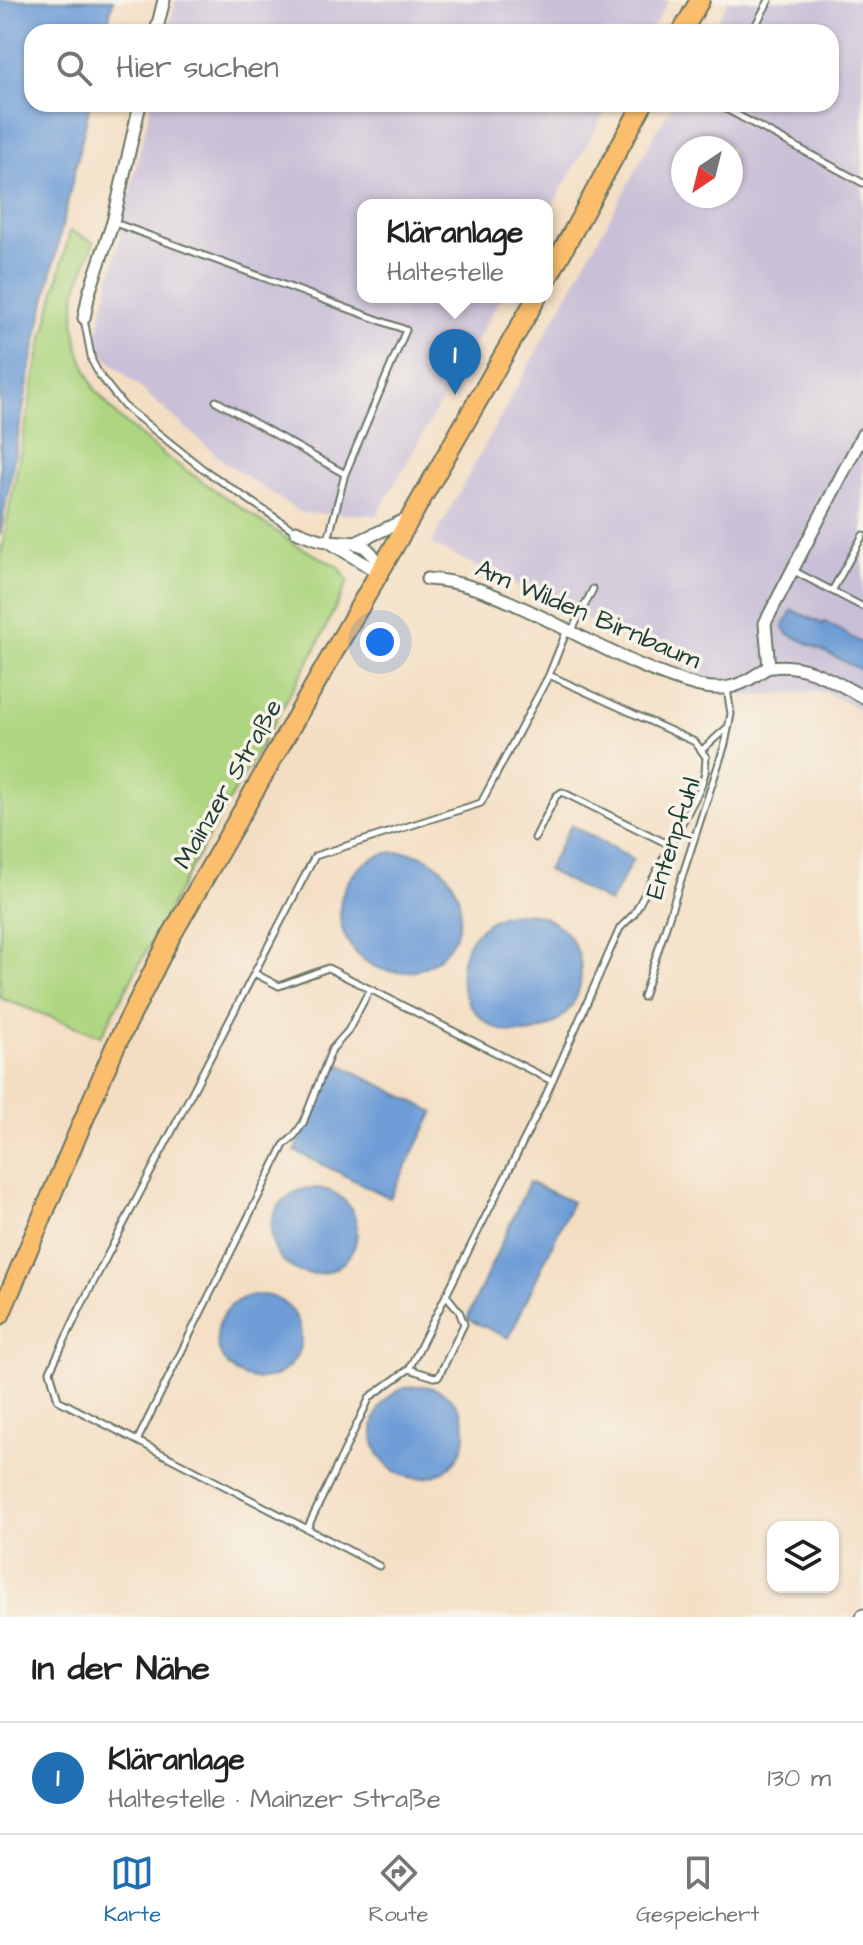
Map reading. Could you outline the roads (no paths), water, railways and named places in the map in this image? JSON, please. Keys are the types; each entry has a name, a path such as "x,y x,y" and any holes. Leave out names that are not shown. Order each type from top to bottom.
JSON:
{"main road":[{"path":"686,24 700,0"},
{"path":"553,268 639,112"},
{"name":"Mainzer Straße","path":"0,1315 141,993 236,819 534,303"}],"street":[{"path":"158,24 164,0"},
{"path":"84,318 89,293 113,222 138,112"},
{"path":"863,434 765,623 769,667 799,668 863,697"},
{"path":"355,543 413,516"},
{"path":"296,531 328,541 381,571"},
{"path":"328,541 355,543 369,550 381,571"},
{"name":"Am Wilden Birnbaum","path":"427,579 477,587 646,668 701,686 727,689 743,684 769,667"}],"lane":[{"path":"756,24 769,0"},
{"path":"732,112 863,183"},
{"path":"113,222 406,330 345,474 328,541"},
{"path":"84,318 92,361 124,406 203,469 296,531"},
{"path":"216,401 345,474"},
{"path":"832,591 863,535"},
{"path":"793,571 863,607"},
{"path":"379,1566 58,1400 50,1371 315,856 481,803 593,589"},
{"path":"307,1529 370,1397 409,1369 552,1081 620,928 634,914 705,773 707,763 703,749 695,742 549,675"},
{"name":"Entenpfuhl","path":"643,997 679,892 729,726 731,714 727,689"},
{"path":"703,749 729,726"},
{"path":"535,838 556,796 562,792 670,845"},
{"path":"254,973 279,986 328,968 552,1081"},
{"path":"137,1441 284,1145 303,1123 332,1049 348,1031 370,989"},
{"path":"409,1369 439,1376 464,1324 459,1311 446,1295"}],"water":[{"path":"0,0 113,0 108,24 24,24 24,112 88,112 33,354 0,536"},
{"path":"792,610 823,624 825,622 863,644 863,671 787,633 783,627"},
{"path":"571,825 633,859 610,903 547,870"},
{"path":"400,852 423,856 443,869 456,889 460,912 456,935 443,955 423,968 400,972 377,968 357,955 344,935 340,912 344,889 357,869 377,856"},
{"path":"521,913 544,917 564,930 577,950 581,973 577,996 564,1016 544,1029 521,1033 498,1029 478,1016 465,996 461,973 465,950 478,930 498,917"},
{"path":"339,1064 434,1112 390,1198 295,1151"},
{"path":"529,1182 572,1202 509,1338 467,1319"},
{"path":"314,1188 330,1192 344,1201 353,1215 357,1231 353,1247 344,1261 330,1270 314,1274 298,1270 284,1261 275,1247 271,1231 275,1215 284,1201 298,1192"},
{"path":"259,1295 275,1298 289,1307 298,1321 301,1337 298,1353 289,1367 275,1376 259,1379 243,1376 229,1367 220,1353 217,1337 220,1321 229,1307 243,1298"},
{"path":"419,1386 437,1390 451,1400 461,1414 465,1432 461,1450 451,1464 437,1474 419,1478 401,1474 387,1464 377,1450 373,1432 377,1414 387,1400 401,1390"}],"place":[{"name":"Kläranlage","path":"455,395"}]}
